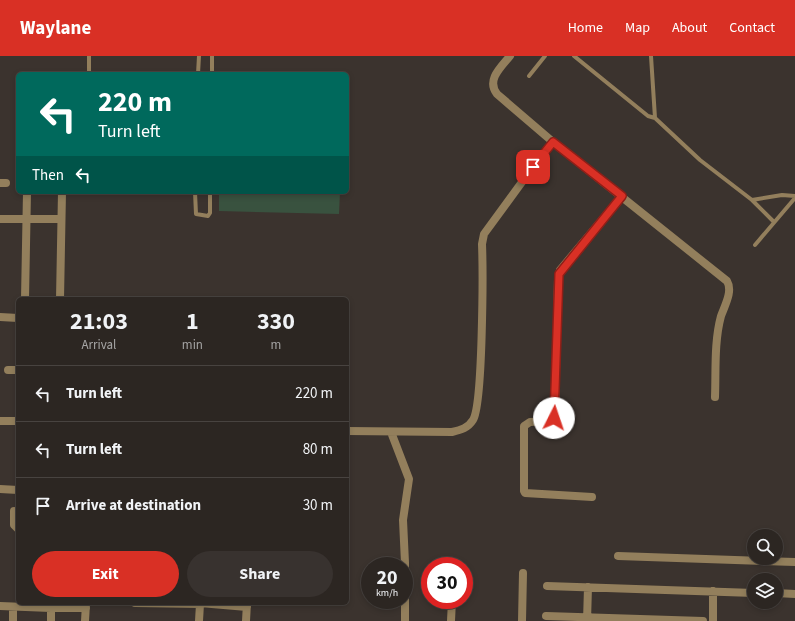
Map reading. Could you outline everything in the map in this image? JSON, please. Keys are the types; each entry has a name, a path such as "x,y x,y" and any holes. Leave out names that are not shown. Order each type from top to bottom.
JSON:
{"street":[{"path":"510,56 498,71 492,85 493,89 553,142 622,196 730,285 717,334 715,397"},
{"path":"349,431 452,432 467,427 474,419 479,380 482,244 484,234 541,156 553,142"},
{"path":"24,297 27,194"},
{"path":"60,297 62,194"},
{"path":"592,497 525,493 524,426 530,422 552,421 555,415 558,280 560,270 622,196"},
{"path":"0,219 61,219"},
{"path":"0,317 16,318"},
{"path":"8,370 16,370"},
{"path":"0,421 16,421"},
{"path":"391,432 408,479 403,533 405,563 405,621"},
{"path":"0,489 16,490"},
{"path":"14,511 14,525 16,527"},
{"path":"618,556 795,562"},
{"path":"522,621 523,573"},
{"path":"547,586 747,592"},
{"path":"587,619 588,587"},
{"path":"713,591 713,621"},
{"path":"783,593 795,594"},
{"path":"0,606 51,608 86,605 85,621"},
{"path":"199,621 200,605"},
{"path":"246,621 247,605"},
{"path":"13,607 13,621"},
{"path":"51,608 51,621"},
{"path":"451,621 452,609"},
{"path":"546,616 587,619 703,621"}],"lane":[{"path":"89,56 89,72"},
{"path":"198,72 199,56"},
{"path":"212,56 212,72"},
{"path":"529,76 545,56"},
{"path":"574,56 648,116 655,118 700,160 752,200 774,222"},
{"path":"651,56 655,118"},
{"path":"195,194 196,214 208,216 210,213 210,194"},
{"path":"752,200 782,195 795,197"},
{"path":"755,246 795,197"}],"green space":[{"path":"219,194 340,194 339,214 219,211"}],"route":[{"path":"533,167 553,142 622,196 560,270 558,280 554,418"}]}
